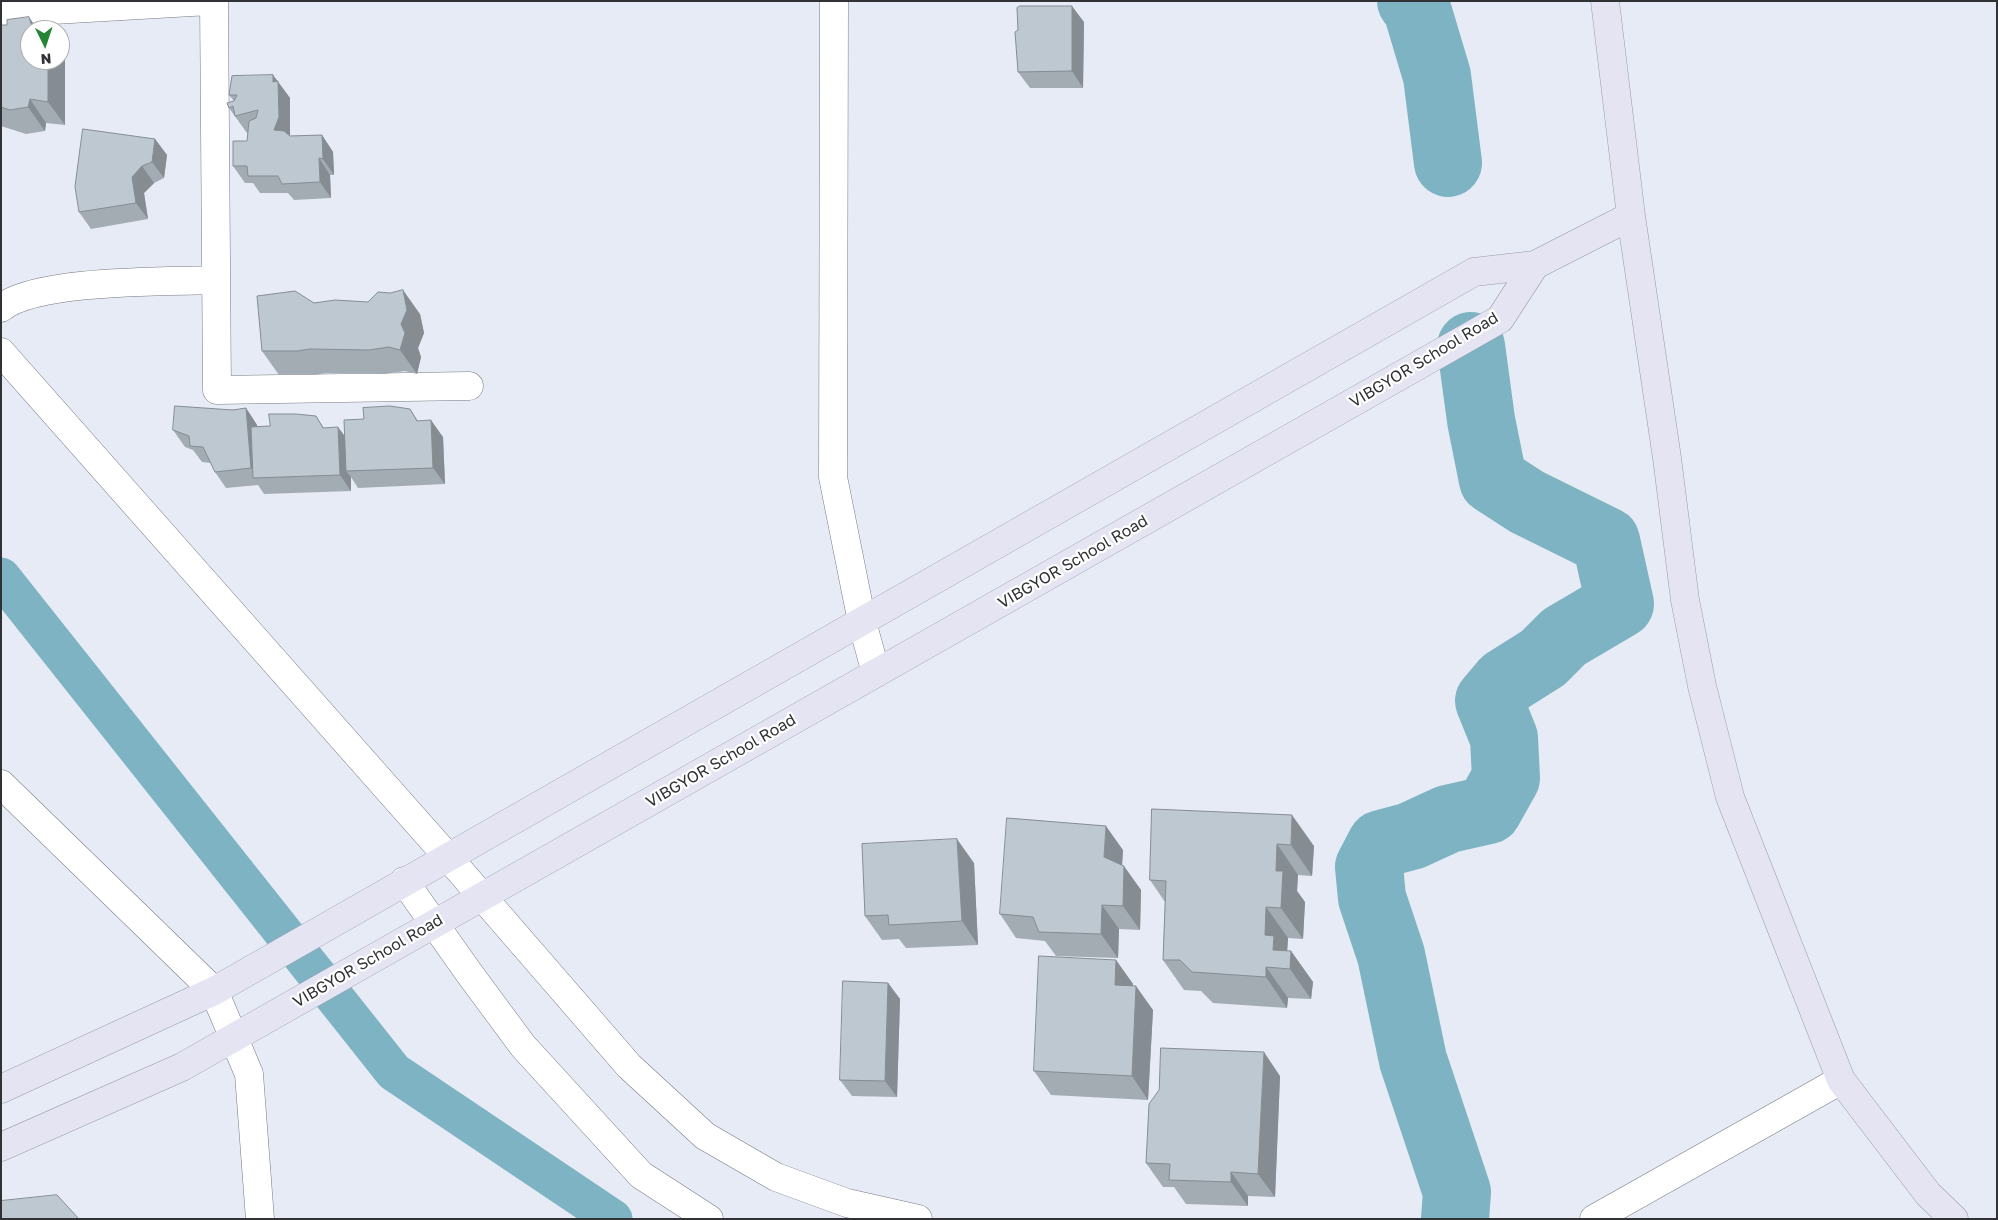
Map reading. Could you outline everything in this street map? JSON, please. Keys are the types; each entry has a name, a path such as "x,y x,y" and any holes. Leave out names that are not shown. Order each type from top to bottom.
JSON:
{"main road":[{"path":"1605,1 1631,216 1667,458 1685,600 1709,714 1730,797 1841,1080 1928,1194 1954,1219"},
{"path":"1,1089 214,991 447,856 862,622 1474,272 1535,265 1631,216"},
{"name":"VIBGYOR School Road","path":"1,1147 182,1067 1500,319 1535,265"}],"street":[{"path":"1,13 209,1"},
{"path":"214,1 217,390 469,386"},
{"path":"834,1 833,477 862,622 876,673"},
{"path":"1,308 9,302 40,290 106,284 216,280"},
{"path":"1,352 447,856 629,1066 705,1136 776,1177 847,1203 918,1219"},
{"path":"1,784 214,991 249,1074 260,1219"},
{"path":"398,885 423,930 522,1046 640,1175 709,1219"},
{"path":"1594,1219 1841,1080"}],"building":[{"path":"1020,6 1072,6 1072,71 1018,72 1015,32 1018,30 1017,8"},
{"path":"29,17 30,20 20,20 20,70 48,70 48,102 30,99 28,107 10,110 1,107 1,25 7,25 7,20"},
{"path":"273,75 273,82 278,81 279,117 274,130 284,131 290,136 322,135 323,159 319,158 320,182 282,184 278,176 248,176 247,166 233,166 233,141 247,141 249,121 256,118 258,110 235,116 233,106 229,108 227,103 234,101 237,95 229,95 232,76"},
{"path":"83,129 155,139 152,162 142,166 132,177 136,203 79,212 75,187"},
{"path":"403,290 407,310 401,324 405,333 400,350 389,347 369,350 310,349 262,351 257,296 295,291 314,303 335,300 368,302 378,292 390,293"},
{"path":"175,406 233,410 246,408 251,468 215,472 203,447 190,446 189,436 173,430"},
{"path":"390,406 410,409 417,421 431,420 433,468 346,471 344,420 364,419 363,408"},
{"path":"269,414 316,416 323,428 338,427 340,475 253,478 251,427 270,426"},
{"path":"1152,809 1292,815 1291,845 1277,844 1276,871 1283,871 1281,908 1266,907 1265,935 1274,936 1273,950 1291,951 1290,969 1266,967 1266,977 1192,972 1180,960 1163,960 1166,881 1150,880"},
{"path":"1007,818 1106,826 1104,857 1124,866 1123,906 1102,905 1101,934 1039,932 1033,917 1000,914"},
{"path":"957,839 962,921 889,925 888,915 865,916 862,844"},
{"path":"1039,956 1116,960 1115,985 1136,986 1132,1076 1034,1071"},
{"path":"843,981 888,983 885,1081 840,1080"},
{"path":"1161,1048 1264,1052 1258,1174 1231,1172 1231,1182 1169,1180 1170,1164 1146,1163 1149,1104 1159,1090"},
{"path":"57,1195 79,1219 1,1219 1,1201"}],"waterway":[{"path":"1411,1 1417,9 1437,76 1448,163"},
{"path":"1455,1219 1457,1192 1413,1060 1391,955 1372,898 1369,867 1381,844 1411,836 1448,819 1488,810 1506,778 1504,738 1489,701 1505,682 1543,658 1564,637 1620,604 1606,541 1527,502 1493,480 1481,420 1471,346"},
{"path":"1,577 394,1072 613,1219"}]}
